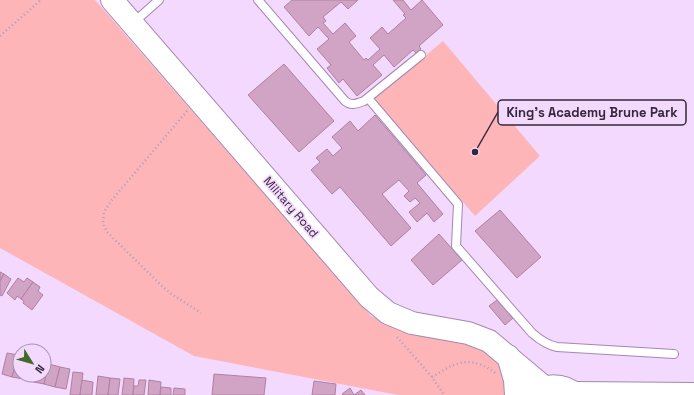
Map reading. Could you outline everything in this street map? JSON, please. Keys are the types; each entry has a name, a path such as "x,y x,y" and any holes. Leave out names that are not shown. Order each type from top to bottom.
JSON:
{"street":[{"name":"Military Road","path":"112,0 369,297 388,313 412,323 468,333 489,341 508,356 525,389"},
{"path":"508,356 525,389 552,386 567,389 575,394 694,394"}],"lane":[{"path":"132,23 159,0"},
{"path":"258,0 348,104 352,105 364,101 421,54"},
{"path":"368,98 458,204 456,246 532,333 541,341 557,348 674,354"}],"path":[{"path":"0,36 41,0"},
{"path":"199,100 184,114 111,201 104,212 103,223 107,232 160,284 170,293 201,313"},
{"path":"388,313 390,329 432,377 444,395"},
{"path":"432,377 450,366 468,361 482,365 525,389"}],"shaded area":[{"path":"0,0 95,0 371,316 383,321 480,344 503,365 504,395 398,395 194,356 0,248"},
{"path":"443,41 540,156 475,216 374,99"}],"building":[{"path":"292,0 358,0 348,9 341,2 323,17 326,21 323,23 333,34 345,23 356,36 349,42 364,60 366,58 368,60 380,49 370,38 382,27 388,34 406,18 403,15 405,14 393,0 403,0 411,10 422,0 443,25 419,46 421,49 416,53 413,50 394,67 384,55 373,65 382,75 357,96 343,79 339,83 327,68 331,65 317,49 329,39 318,27 309,36 284,7"},
{"path":"284,64 334,121 299,152 248,95"},
{"path":"375,115 426,175 417,183 443,214 434,222 427,213 417,222 409,212 420,203 415,198 410,202 404,196 409,191 399,180 382,194 411,228 391,246 340,187 332,194 311,170 320,162 316,158 327,149 333,156 342,148 332,137 350,121 358,131"},
{"path":"500,210 541,257 517,278 475,231"},
{"path":"439,234 462,260 433,285 411,260"},
{"path":"0,272 4,274 0,281"},
{"path":"4,274 11,279 2,296 0,295 0,281"},
{"path":"18,278 24,282 27,278 33,282 21,299 17,296 15,300 7,293"},
{"path":"33,282 40,287 38,291 43,295 32,310 23,303 24,301 21,299"},
{"path":"497,300 513,318 505,325 489,306"},
{"path":"7,353 12,354 12,377 2,374"},
{"path":"52,365 60,367 55,387 44,384 52,383"},
{"path":"60,367 70,369 66,389 55,387"},
{"path":"73,372 83,373 80,395 70,395"},
{"path":"214,374 266,378 264,395 212,395"},
{"path":"98,376 110,378 108,395 96,395"},
{"path":"110,378 120,379 118,395 108,395"},
{"path":"124,378 134,379 133,395 122,395"},
{"path":"82,380 93,382 92,395 80,395"},
{"path":"139,380 146,380 144,395 133,395 134,386 138,386"},
{"path":"149,380 161,382 160,395 148,395"},
{"path":"314,381 336,384 335,395 312,395"},
{"path":"161,387 171,388 171,395 160,395"},
{"path":"174,388 185,389 185,395 173,395"},
{"path":"350,388 354,395 342,394"},
{"path":"361,390 365,395 354,395"}],"place":[{"name":"King's Academy Brune Park","path":"475,152"}]}
